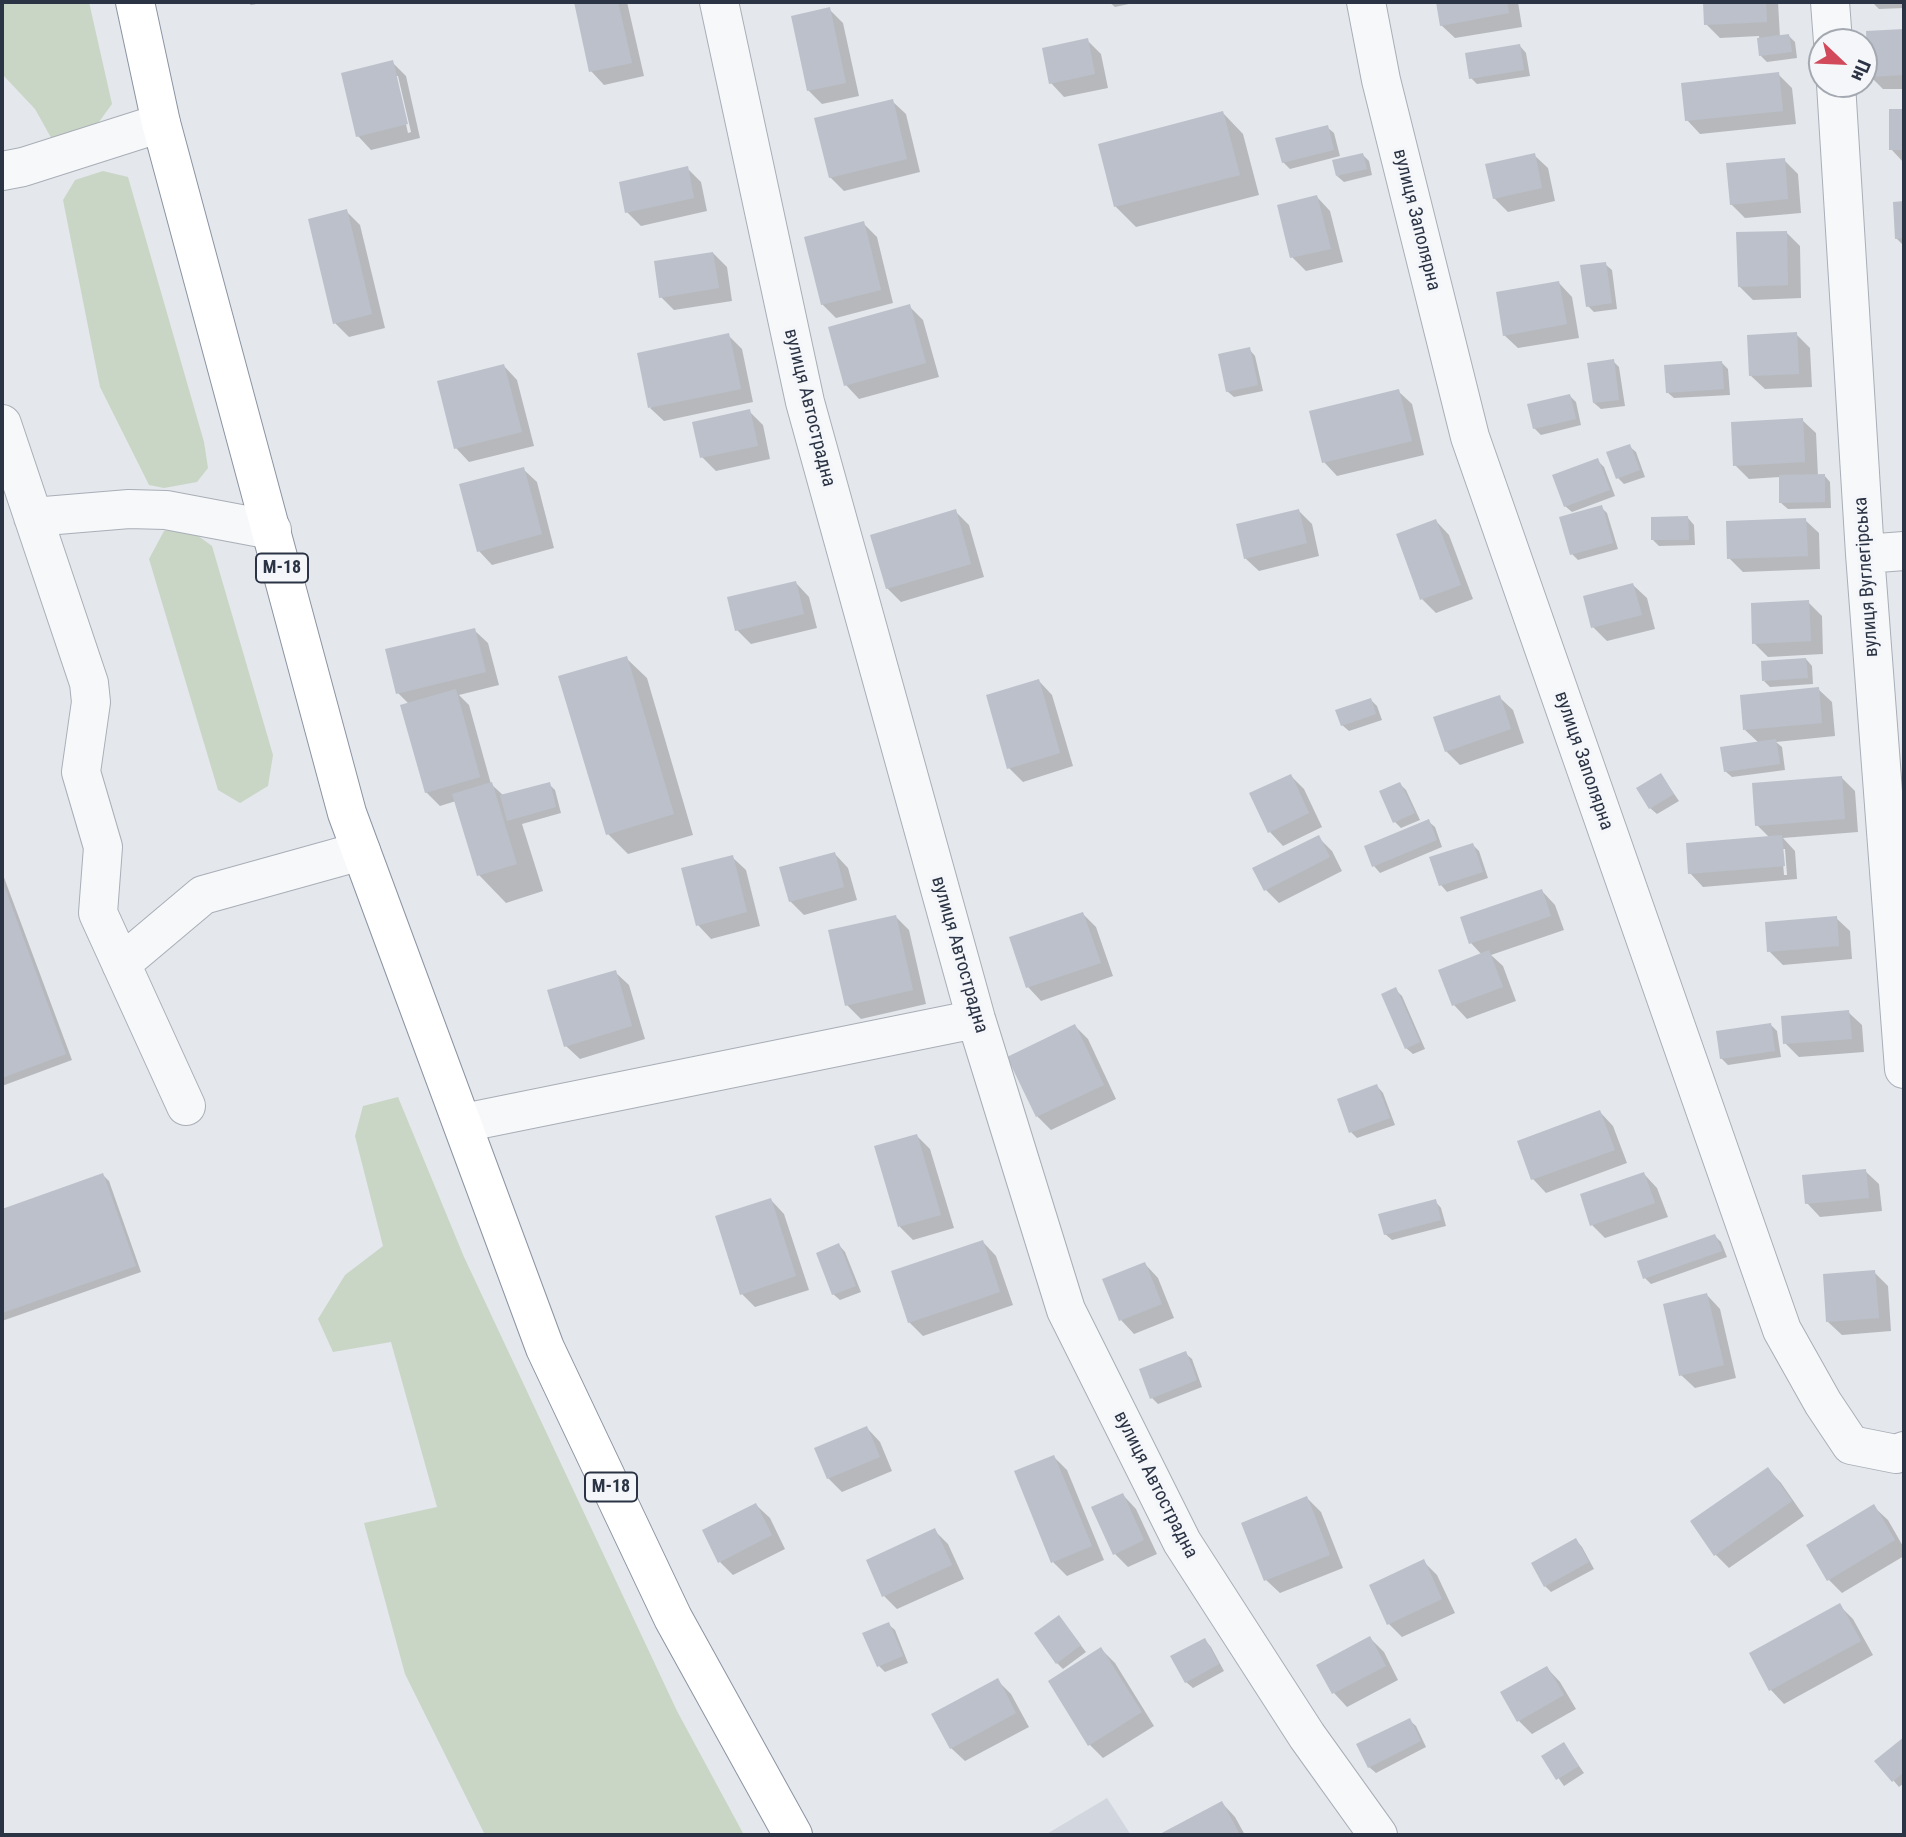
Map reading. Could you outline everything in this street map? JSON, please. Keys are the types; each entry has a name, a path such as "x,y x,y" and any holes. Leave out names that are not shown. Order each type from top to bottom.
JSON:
{"highway":[{"name":"М-18","path":"135,2 161,123 346,813 545,1348 673,1618 793,1835"}],"street":[{"name":"вулиця Автострадна","path":"719,2 805,402 976,1018 1066,1310 1182,1542 1307,1736 1378,1835"},
{"name":"вулиця Заполярна","path":"1366,2 1381,80 1469,437 1782,1330 1851,1445 1896,1454 1904,1451"},
{"path":"1830,2 1832,28"},
{"name":"вулиця Вуглегірська","path":"1837,98 1865,554 1904,1069"},
{"path":"2,171 23,167 161,123"},
{"path":"2,424 89,683 91,702 81,772 103,847 98,913 186,1107"},
{"path":"33,517 129,509 166,510 272,530"},
{"path":"1865,554 1904,551"},
{"path":"121,964 203,895 361,851"},
{"path":"463,1123 976,1018"}],"shaded area":[{"path":"1107,1798 1131,1835 1045,1835"}],"green space":[{"path":"2,2 89,2 112,104 88,137 54,143 35,109 2,74"},
{"path":"103,171 128,177 204,442 208,468 197,482 164,488 149,485 100,387 63,200 75,180"},
{"path":"186,527 212,546 273,755 268,786 240,803 218,790 149,559 164,531"},
{"path":"398,1097 464,1257 677,1711 744,1835 485,1835 405,1674 364,1523 437,1507 391,1342 333,1352 318,1319 345,1275 383,1246 355,1136 363,1106"}],"building":[{"path":"574,2 618,2 632,63 589,72"},
{"path":"1436,2 1507,2 1509,13 1440,26"},
{"path":"1703,2 1766,2 1767,22 1704,25"},
{"path":"830,7 846,83 807,91 791,16"},
{"path":"1904,29 1904,75 1878,76 1878,30"},
{"path":"1789,34 1792,52 1759,56 1757,38"},
{"path":"1088,38 1095,74 1049,84 1042,48"},
{"path":"1520,44 1524,70 1469,79 1465,53"},
{"path":"393,60 408,124 356,137 341,73"},
{"path":"1779,72 1783,111 1685,121 1681,83"},
{"path":"893,99 907,159 829,178 814,118"},
{"path":"1889,109 1904,109 1904,150 1889,150"},
{"path":"1223,111 1240,175 1114,207 1098,144"},
{"path":"1328,125 1334,150 1282,163 1275,138"},
{"path":"1363,153 1367,169 1336,176 1332,160"},
{"path":"1535,153 1542,188 1493,199 1485,164"},
{"path":"1785,158 1788,199 1730,205 1726,163"},
{"path":"688,166 694,198 625,213 619,182"},
{"path":"1317,195 1331,249 1290,258 1277,205"},
{"path":"1904,201 1904,238 1895,239 1893,202"},
{"path":"347,209 372,314 333,324 308,219"},
{"path":"864,221 881,290 821,305 804,237"},
{"path":"1787,231 1788,285 1738,287 1736,232"},
{"path":"713,252 719,288 659,298 654,261"},
{"path":"1606,262 1612,303 1586,307 1580,265"},
{"path":"1559,281 1567,324 1503,336 1496,292"},
{"path":"910,304 926,363 844,386 828,327"},
{"path":"1797,332 1799,374 1749,376 1747,335"},
{"path":"729,333 741,389 648,408 637,353"},
{"path":"1250,347 1258,385 1226,392 1218,354"},
{"path":"1614,359 1619,400 1593,403 1587,363"},
{"path":"1722,361 1724,389 1666,393 1664,365"},
{"path":"504,364 522,432 454,449 437,381"},
{"path":"1399,389 1412,441 1322,463 1309,411"},
{"path":"1570,394 1576,419 1533,429 1527,404"},
{"path":"750,409 758,446 700,458 692,422"},
{"path":"1803,418 1805,462 1733,466 1731,422"},
{"path":"1630,444 1640,470 1616,479 1606,452"},
{"path":"1598,458 1610,490 1564,507 1552,475"},
{"path":"524,467 542,534 477,552 459,484"},
{"path":"1825,474 1825,502 1779,503 1779,475"},
{"path":"1602,505 1613,543 1570,555 1559,517"},
{"path":"956,509 971,564 886,589 870,535"},
{"path":"1299,509 1307,543 1244,559 1236,524"},
{"path":"1688,516 1689,540 1651,540 1651,517"},
{"path":"1806,518 1808,556 1727,559 1726,521"},
{"path":"1436,519 1461,585 1420,600 1396,534"},
{"path":"796,581 804,614 735,631 727,597"},
{"path":"1633,583 1642,615 1591,628 1583,596"},
{"path":"1809,600 1811,641 1752,644 1751,603"},
{"path":"475,628 486,672 396,694 385,649"},
{"path":"627,656 674,814 606,835 558,676"},
{"path":"1806,658 1808,678 1762,681 1761,661"},
{"path":"1039,679 1060,753 1007,769 986,695"},
{"path":"1819,687 1822,723 1743,730 1740,695"},
{"path":"456,689 480,777 425,793 400,705"},
{"path":"1500,695 1511,729 1445,752 1433,717"},
{"path":"1371,698 1376,714 1341,726 1335,710"},
{"path":"1776,739 1780,764 1724,772 1720,747"},
{"path":"1661,773 1674,794 1649,809 1636,788"},
{"path":"1291,774 1309,813 1268,833 1249,793"},
{"path":"1842,776 1845,819 1755,826 1752,783"},
{"path":"492,782 517,864 477,876 452,794"},
{"path":"550,782 556,807 507,821 500,795"},
{"path":"1400,782 1415,813 1393,823 1379,791"},
{"path":"1429,819 1437,840 1372,867 1364,846"},
{"path":"1319,835 1330,857 1264,891 1252,868"},
{"path":"1782,835 1785,866 1688,874 1686,843"},
{"path":"1473,843 1483,872 1439,886 1429,857"},
{"path":"835,852 844,887 789,902 779,867"},
{"path":"733,855 747,912 696,926 681,868"},
{"path":"2,880 66,1054 2,1078"},
{"path":"1542,889 1551,916 1469,944 1460,917"},
{"path":"1083,912 1101,963 1026,988 1009,937"},
{"path":"896,915 913,990 845,1006 828,930"},
{"path":"1837,916 1839,946 1767,952 1765,922"},
{"path":"1489,950 1503,987 1452,1006 1438,970"},
{"path":"616,970 632,1026 564,1047 547,990"},
{"path":"1396,987 1420,1042 1405,1049 1381,994"},
{"path":"1849,1010 1852,1039 1783,1044 1781,1016"},
{"path":"1771,1023 1775,1051 1720,1059 1716,1031"},
{"path":"1075,1024 1104,1085 1036,1117 1007,1057"},
{"path":"1377,1084 1390,1118 1349,1133 1337,1099"},
{"path":"1600,1110 1615,1150 1531,1180 1517,1141"},
{"path":"917,1134 941,1215 898,1227 874,1146"},
{"path":"1866,1169 1869,1198 1805,1204 1802,1175"},
{"path":"1644,1172 1655,1203 1590,1226 1580,1194"},
{"path":"103,1173 136,1266 2,1313 2,1209"},
{"path":"771,1198 796,1276 740,1295 715,1216"},
{"path":"1436,1199 1441,1220 1384,1235 1378,1214"},
{"path":"1715,1234 1722,1251 1643,1279 1637,1261"},
{"path":"983,1240 1000,1292 908,1323 891,1271"},
{"path":"839,1243 856,1286 832,1295 816,1253"},
{"path":"1145,1262 1162,1304 1119,1321 1102,1279"},
{"path":"1875,1270 1879,1318 1826,1322 1823,1274"},
{"path":"1707,1293 1724,1365 1679,1376 1663,1304"},
{"path":"1186,1351 1197,1380 1150,1399 1139,1369"},
{"path":"867,1426 880,1457 827,1479 814,1448"},
{"path":"1054,1455 1092,1546 1051,1563 1014,1471"},
{"path":"1768,1467 1792,1501 1714,1556 1690,1521"},
{"path":"1123,1493 1144,1540 1113,1555 1091,1507"},
{"path":"1307,1496 1330,1555 1264,1581 1241,1523"},
{"path":"756,1503 772,1535 718,1563 702,1530"},
{"path":"1874,1504 1895,1540 1827,1581 1806,1545"},
{"path":"935,1528 952,1565 882,1597 866,1560"},
{"path":"1576,1538 1589,1562 1544,1587 1531,1563"},
{"path":"1424,1559 1442,1599 1387,1625 1369,1585"},
{"path":"1840,1603 1861,1641 1769,1691 1749,1653"},
{"path":"1059,1615 1081,1645 1056,1664 1034,1633"},
{"path":"889,1622 903,1656 877,1667 862,1633"},
{"path":"1370,1636 1386,1666 1332,1694 1316,1665"},
{"path":"1205,1638 1219,1664 1185,1683 1170,1656"},
{"path":"1101,1647 1142,1712 1088,1746 1048,1681"},
{"path":"1547,1666 1564,1695 1517,1722 1500,1692"},
{"path":"998,1678 1016,1713 950,1749 931,1714"},
{"path":"1410,1718 1421,1741 1368,1768 1356,1744"},
{"path":"1904,1737 1904,1772 1892,1782 1874,1761"},
{"path":"1564,1742 1579,1766 1556,1780 1541,1756"},
{"path":"1222,1801 1240,1835 1158,1835"}]}
